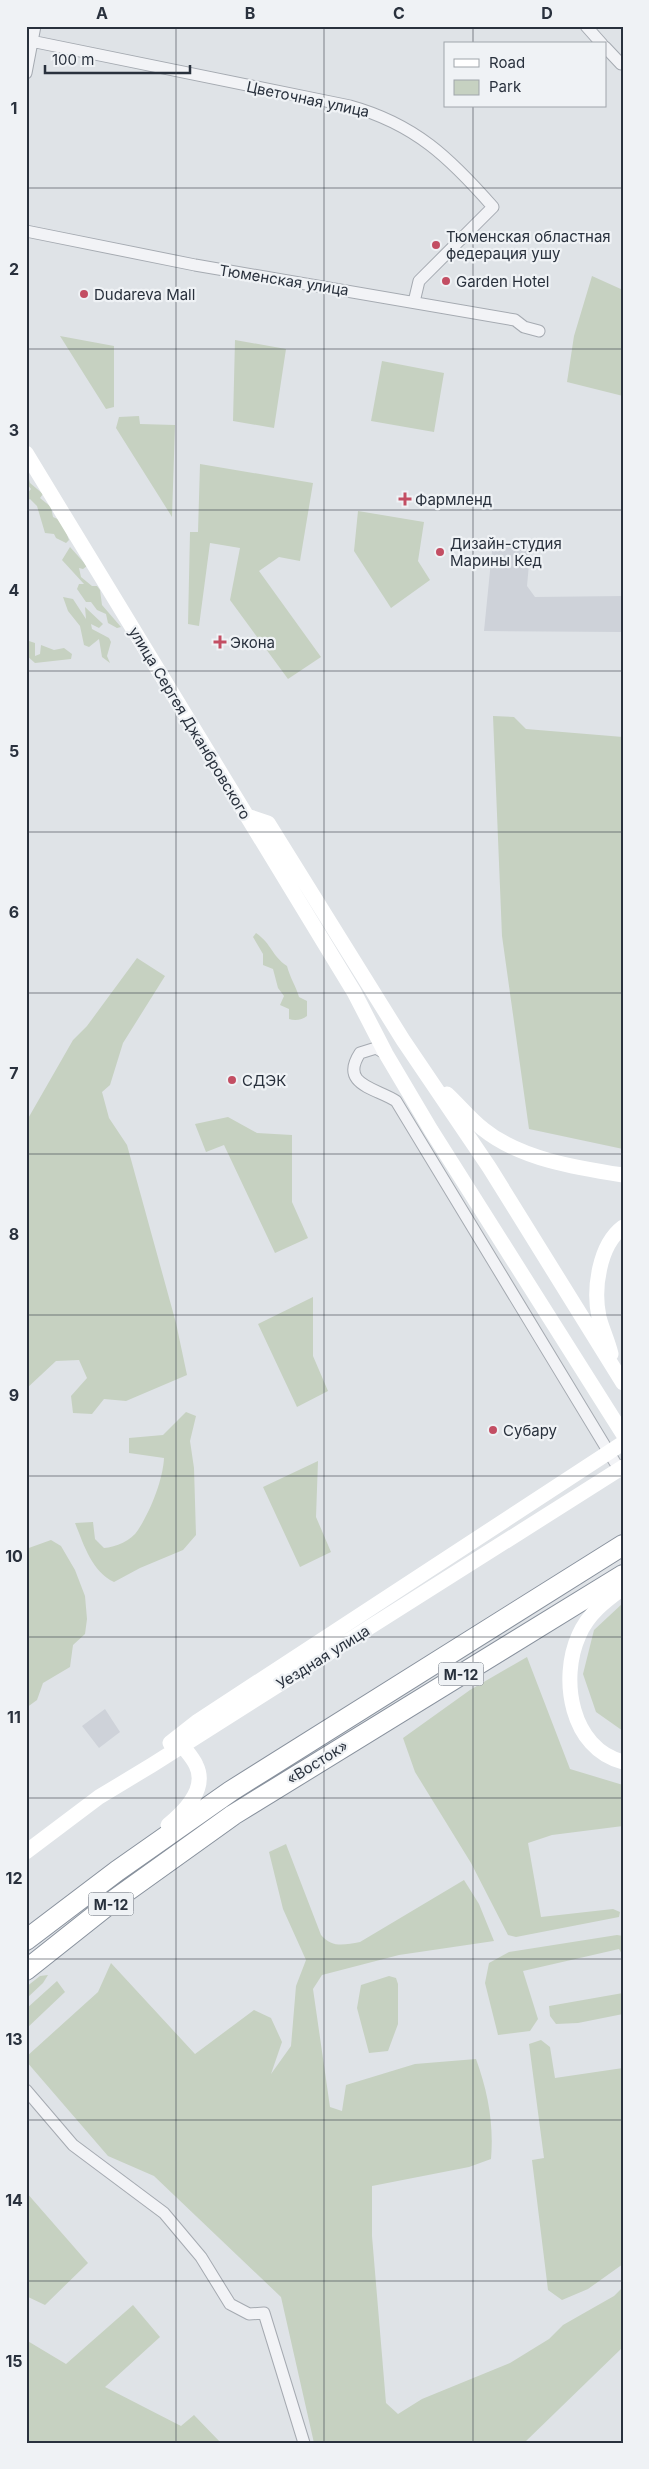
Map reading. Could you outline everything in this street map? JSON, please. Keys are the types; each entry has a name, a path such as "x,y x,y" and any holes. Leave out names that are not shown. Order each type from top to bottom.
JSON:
{"highway":[{"name":"«Восток»","path":"26,1940 184,1823 311,1740 623,1545"},
{"name":"«Восток»","path":"26,1970 114,1901 233,1815 623,1575"}],"street":[{"path":"26,73 29,41 35,26"},
{"path":"586,26 600,42"},
{"name":"Цветочная улица","path":"29,41 350,106 388,118 424,139 465,175 493,207 419,280 414,302"},
{"path":"606,48 621,64"},
{"name":"Тюменская улица","path":"26,231 195,265 515,320 524,328 539,331"},
{"name":"улица Сергея Джанбровского","path":"26,453 354,992 386,1054 430,1130 623,1434"},
{"path":"246,816 268,822 428,1078 489,1167 619,1376"},
{"path":"368,1020 371,1037 368,1049"},
{"path":"386,1054 376,1048 360,1053 356,1060 354,1075 364,1087 384,1094 396,1101 608,1452 621,1468"},
{"path":"428,1078 484,1130 508,1145 566,1163 623,1175"},
{"path":"619,1376 599,1315 597,1295 600,1270 606,1249 618,1231 623,1227"},
{"name":"Уездная улица","path":"180,1741 206,1716 623,1443"},
{"name":"Уездная улица","path":"26,1852 180,1741 621,1468"},
{"path":"623,1588 602,1603 587,1620 578,1636 570,1668 570,1688 573,1706 586,1736 596,1749 611,1759 623,1762"},
{"path":"117,1871 139,1848 191,1804 198,1783 198,1774 196,1765 180,1741"},
{"path":"26,2090 73,2145 164,2213 201,2257 230,2304 249,2314 264,2313 304,2443"}],"shaded area":[{"path":"493,541 531,542 527,586 535,597 623,596 623,632 484,631"},
{"path":"105,1709 120,1732 99,1748 82,1726"}],"green space":[{"path":"592,276 623,290 623,396 567,382 574,336"},
{"path":"60,336 114,346 114,407 106,409"},
{"path":"235,340 286,349 274,428 233,421"},
{"path":"382,361 444,373 434,432 371,421"},
{"path":"139,416 140,424 175,425 172,517 116,428 119,417"},
{"path":"200,464 313,483 300,561 279,557 259,571 321,657 288,679 230,600 240,548 210,543 199,626 188,624 190,532 198,532"},
{"path":"26,468 30,483 43,494 40,498 51,507 53,517 62,521 69,540 66,543 56,538 54,534 45,533 37,506 30,499 26,501 26,495 31,489 26,483"},
{"path":"358,511 424,522 418,561 430,580 391,608 354,551"},
{"path":"70,547 87,566 83,569 79,568 81,577 92,586 97,586 100,590 102,605 121,627 117,628 108,623 106,614 97,610 91,602 86,602 77,589 79,584 84,584 62,560"},
{"path":"63,597 73,599 86,619 85,607 103,624 99,628 91,624 92,629 109,638 111,642 107,656 110,663 102,657 99,639 89,647 84,645 80,626 68,611"},
{"path":"26,640 35,643 35,656 40,654 41,645 54,650 64,648 72,654 71,659 35,663 26,655"},
{"path":"493,716 514,717 526,729 623,737 623,1149 529,1129 502,936"},
{"path":"256,933 287,966 299,997 307,1001 307,1016 298,1020 289,1019 289,1009 280,1005 284,996 278,988 273,969 263,965 263,954 253,937"},
{"path":"137,958 165,976 123,1043 110,1085 102,1092 109,1118 127,1145 176,1323 187,1375 126,1401 104,1399 92,1414 73,1413 71,1396 87,1378 79,1360 56,1361 26,1389 26,1122 73,1040 87,1026"},
{"path":"228,1117 257,1133 292,1135 292,1202 308,1238 275,1253 224,1145 206,1152 195,1124"},
{"path":"313,1297 313,1356 328,1391 297,1407 258,1324"},
{"path":"186,1412 196,1416 190,1441 194,1468 196,1535 183,1550 140,1568 114,1582 94,1565 85,1549 75,1523 93,1522 95,1539 104,1548 123,1543 135,1534 143,1523 155,1495 164,1458 129,1453 129,1438 163,1435"},
{"path":"318,1461 316,1517 331,1552 300,1567 263,1487"},
{"path":"51,1540 61,1546 75,1570 85,1596 87,1619 85,1634 73,1645 70,1667 43,1683 37,1700 26,1708 26,1549"},
{"path":"623,1603 623,1731 596,1712 583,1674 594,1630"},
{"path":"527,1657 570,1769 623,1785 623,1826 552,1835 528,1843 541,1917 613,1909 620,1912 619,1917 516,1937 508,1935 471,1863 415,1772 403,1738 470,1690"},
{"path":"286,1844 321,1935 329,1942 344,1945 360,1942 464,1880 479,1904 494,1941 399,1955 322,1975 313,1989 330,2107 342,2111 346,2085 415,2064 476,2059 489,2108 492,2133 491,2159 469,2167 372,2186 372,2236 386,2403 398,2414 422,2399 510,2363 549,2339 563,2325 614,2296 623,2287 623,2347 524,2443 314,2443 281,2297 154,2176 108,2156 26,2061 26,2057 98,1992 111,1963 195,2054 254,2010 271,2018 282,2042 271,2074 291,2046 296,1986 306,1960 283,1909 269,1852"},
{"path":"617,1935 623,1936 623,1956 619,1949 523,1971 538,2019 530,2031 498,2035 485,1983 489,1963 509,1952"},
{"path":"48,1975 43,1983 26,1999 26,1987 40,1976"},
{"path":"389,1976 396,1978 398,1984 398,2024 388,2051 369,2053 357,2008 361,1985"},
{"path":"57,1981 65,1992 26,2029 26,2009"},
{"path":"623,1993 623,2014 578,2023 556,2024 550,2016 549,2006"},
{"path":"541,2040 550,2047 555,2078 623,2068 623,2264 588,2289 562,2300 548,2290 532,2160 544,2158 529,2044"},
{"path":"26,2192 88,2263 45,2305 26,2296"},
{"path":"133,2305 160,2337 105,2387 181,2426 194,2415 221,2443 26,2443 26,2340 66,2364"}],"place":[{"name":"Тюменская областная федерация ушу","path":"436,245"},
{"name":"Garden Hotel","path":"446,281"},
{"name":"Dudareva Mall","path":"84,294"},
{"name":"Фармленд","path":"405,499"},
{"name":"Дизайн-студия Марины Кед","path":"440,552"},
{"name":"Экона","path":"220,642"},
{"name":"СДЭК","path":"232,1080"},
{"name":"Субару","path":"493,1430"}]}
